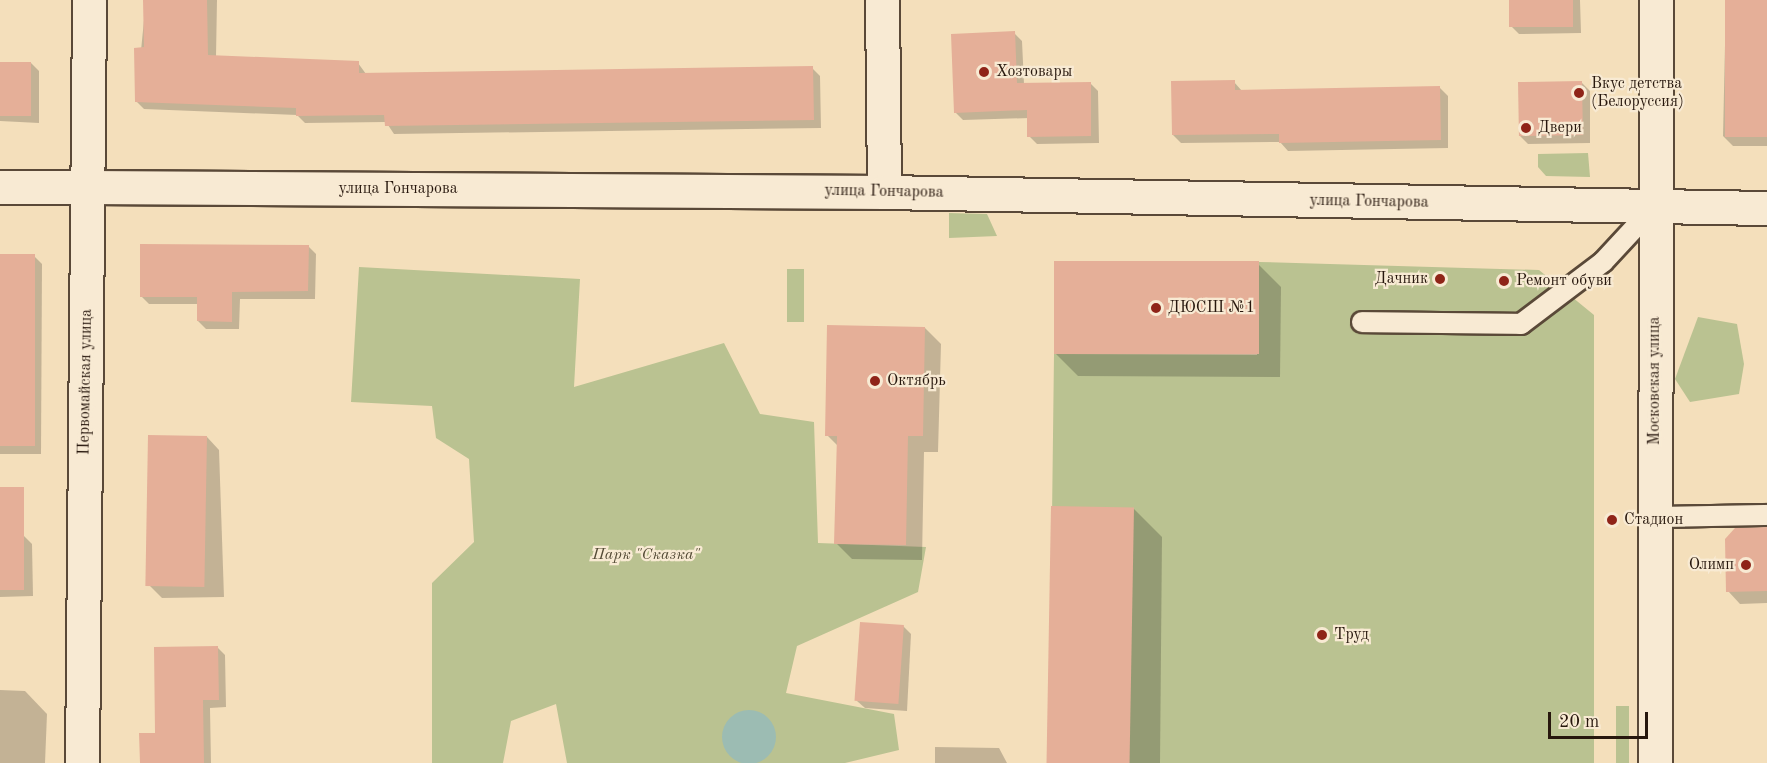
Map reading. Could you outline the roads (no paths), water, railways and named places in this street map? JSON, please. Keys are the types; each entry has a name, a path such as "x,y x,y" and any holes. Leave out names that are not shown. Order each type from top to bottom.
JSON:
{"main road":[{"name":"Первомайская улица","path":"82,763 89,0"},
{"path":"882,0 884,192"},
{"name":"Московская улица","path":"1655,763 1656,0"},
{"name":"улица Гончарова","path":"0,187 884,192 1767,208"}],"lane":[{"path":"1362,322 1521,324 1603,262 1654,207"},
{"path":"1655,517 1767,515"}],"water":[{"path":"744,710 754,710 764,714 772,722 776,737 772,752 764,760 754,764 744,764 734,760 726,752 722,742 722,732 726,722 734,714"}],"place":[{"name":"Хозтовары","path":"984,72"},
{"name":"Вкус детства (Белоруссия)","path":"1579,93"},
{"name":"Двери","path":"1526,128"},
{"name":"Дачник","path":"1440,279"},
{"name":"Ремонт обуви","path":"1504,281"},
{"name":"ДЮСШ №1","path":"1156,308"},
{"name":"Октябрь","path":"875,381"},
{"name":"Стадион","path":"1612,520"},
{"name":"Олимп","path":"1746,565"},
{"name":"Труд","path":"1322,635"}],"park label":[{"name":"Парк \"Сказка\"","path":"646,555"}]}
